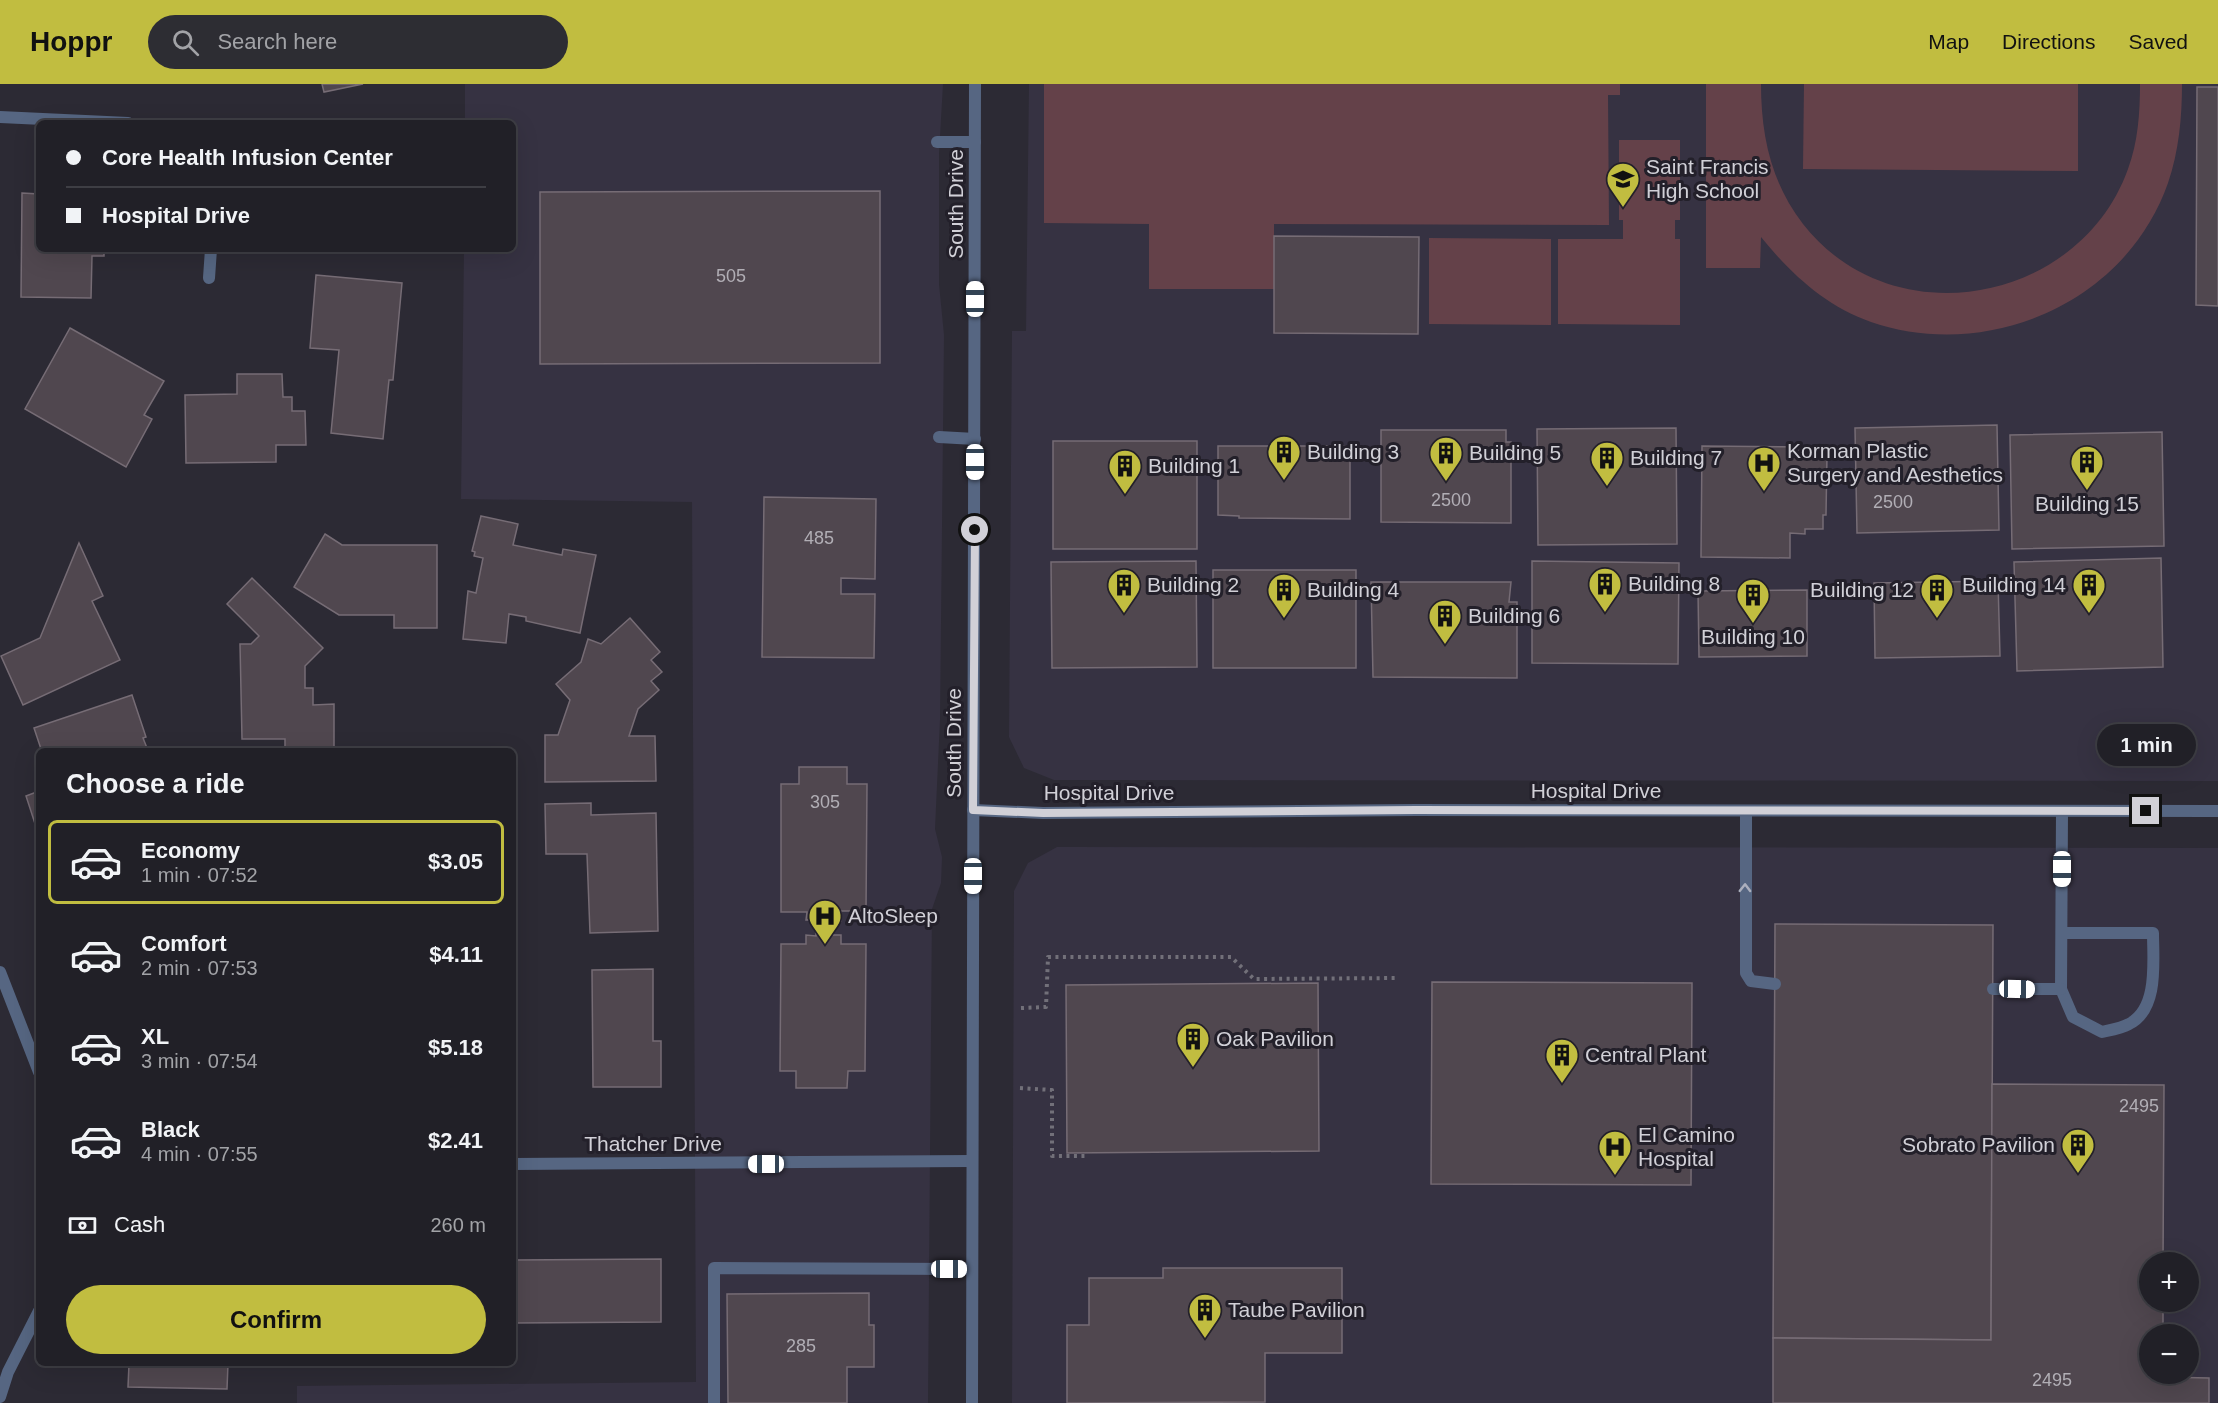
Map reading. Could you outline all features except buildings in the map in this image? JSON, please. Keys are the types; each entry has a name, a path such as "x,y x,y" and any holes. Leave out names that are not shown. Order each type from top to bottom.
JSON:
{"street":[{"name":"South Drive","path":"972,1403 975,84"},
{"path":"0,117 64,120"},
{"path":"937,142 975,142"},
{"path":"209,278 211,252"},
{"path":"939,437 975,439"},
{"name":"Hospital Drive","path":"973,810 1043,813 2218,812"},
{"path":"2062,811 2061,989 2073,1017 2102,1032 2131,1024 2148,1004 2152,970 2152,933 2062,933"},
{"path":"1746,812 1746,973 1751,981 1775,984"},
{"path":"0,972 36,1064"},
{"path":"1993,989 2061,989"},
{"name":"Thatcher Drive","path":"516,1164 972,1161"},
{"path":"714,1403 714,1268 972,1269"},
{"path":"0,1397 8,1372 36,1317"}],"path":[{"path":"1021,1008 1046,1007 1048,957 1231,957 1254,979 1399,978"},
{"path":"1020,1088 1053,1090 1053,1156 1085,1156"}],"shaded area":[{"path":"465,84 943,84 939,154 939,284 944,335 940,720 935,829 942,857 941,883 932,909 928,1403 297,1403 297,1386 696,1382 692,502 461,499 464,252 516,252 516,120 465,120"},
{"path":"1029,84 2218,84 2218,781 1054,780 1024,768 1009,737 1012,331 1026,331"},
{"path":"1044,84 1620,84 1620,95 1608,95 1609,225 1274,224 1274,289 1149,289 1149,224 1044,223"},
{"path":"1706,84 1761,84 1766,140 1783,192 1803,224 1841,260 1885,283 1933,292 1981,290 2028,276 2070,250 2104,215 2128,169 2138,127 2140,84 2182,84 2182,96 2177,146 2168,183 2148,225 2120,261 2086,290 2048,312 2005,327 1961,334 1916,332 1871,322 1854,315 1838,307 1810,287 1761,237 1760,268 1706,268"},
{"path":"1804,84 2078,84 2078,171 1803,169"},
{"path":"1619,140 1680,140 1680,220 1675,220 1675,239 1680,239 1680,325 1558,324 1558,239 1623,239 1623,220 1619,220"},
{"path":"1429,238 1551,239 1551,325 1429,324"},
{"name":"El Camino Hospital","path":"1057,847 2218,848 2218,1403 1012,1403 1014,891 1028,863"}],"place":[{"name":"Saint Francis High School","path":"1623,208"},
{"name":"Building 3","path":"1284,481"},
{"name":"Building 5","path":"1446,482"},
{"name":"Building 7","path":"1607,487"},
{"name":"Building 15","path":"2087,491"},
{"name":"Korman Plastic Surgery and Aesthetics","path":"1764,492"},
{"name":"Building 1","path":"1125,495"},
{"name":"Building 8","path":"1605,613"},
{"name":"Building 2","path":"1124,614"},
{"name":"Building 14","path":"2089,614"},
{"name":"Building 4","path":"1284,619"},
{"name":"Building 12","path":"1937,619"},
{"name":"Building 10","path":"1753,624"},
{"name":"Building 6","path":"1445,645"},
{"name":"AltoSleep","path":"825,945"},
{"name":"Oak Pavilion","path":"1193,1068"},
{"name":"Central Plant","path":"1562,1084"},
{"name":"Sobrato Pavilion","path":"2078,1174"},
{"name":"El Camino Hospital","path":"1615,1176"},
{"name":"Taube Pavilion","path":"1205,1339"}],"route":[{"path":"975,530 973,810 1043,813 1416,810 2146,811"}]}
